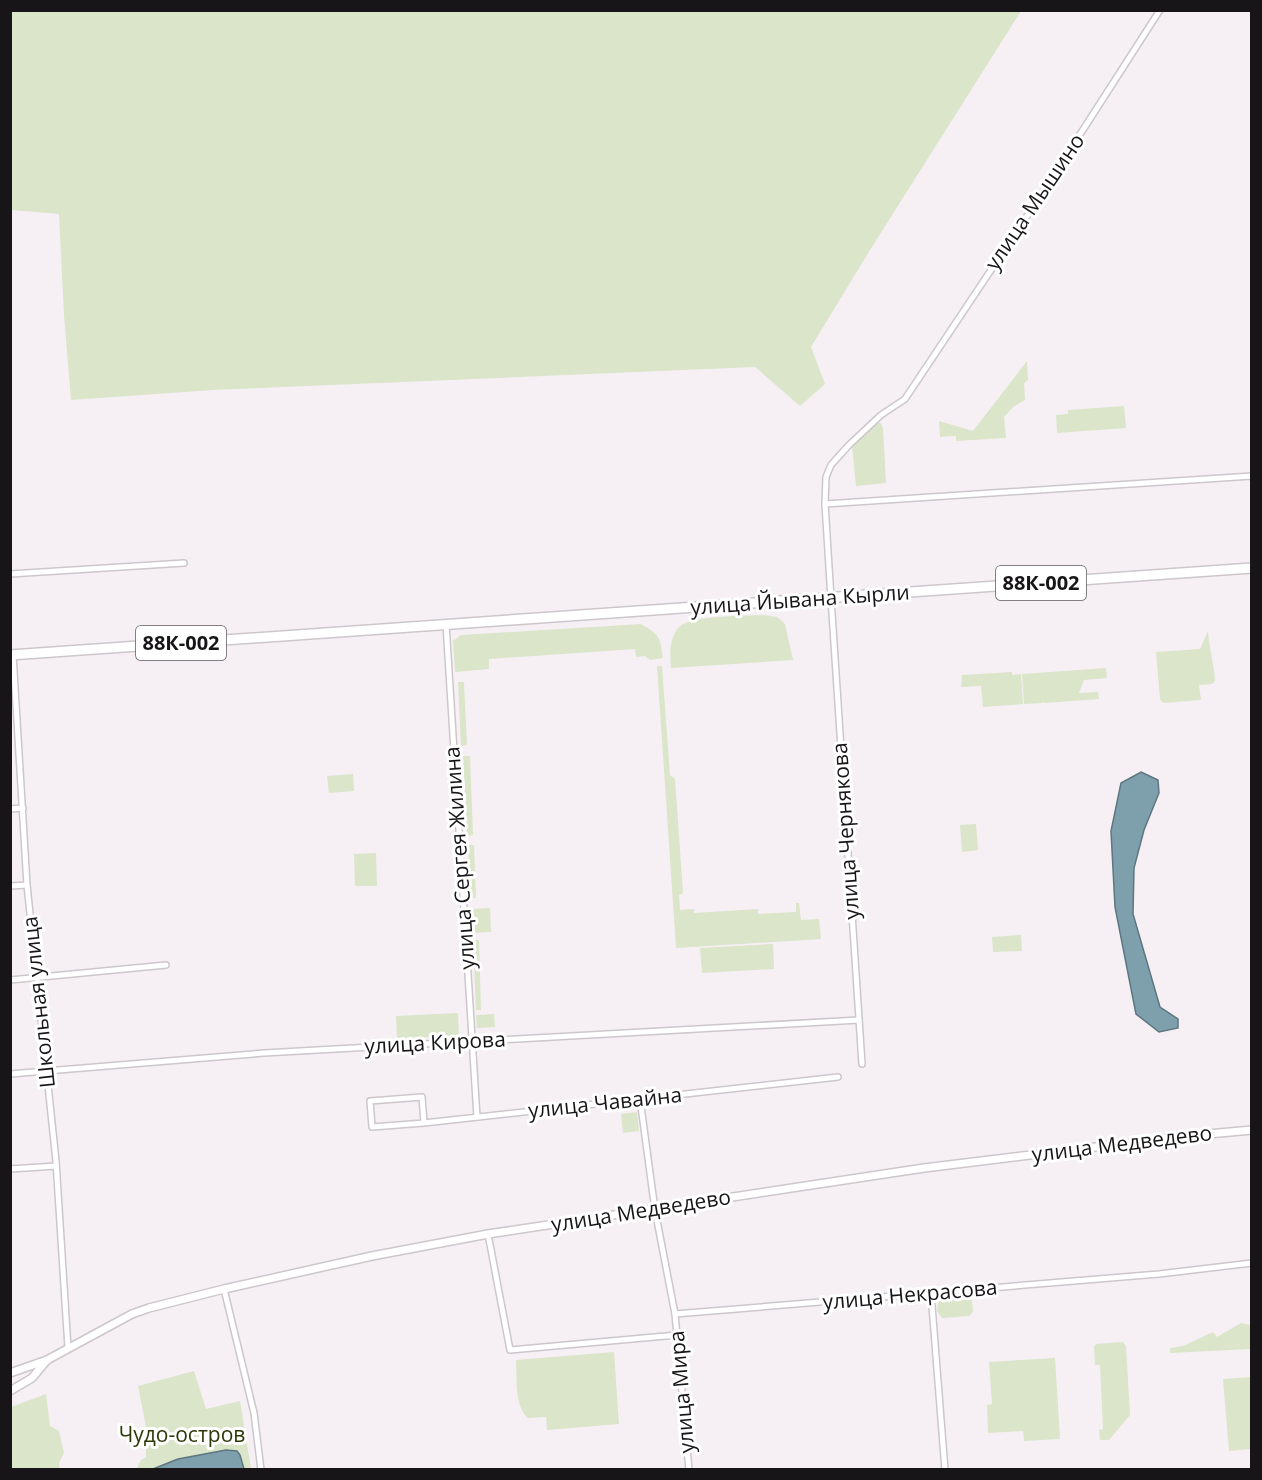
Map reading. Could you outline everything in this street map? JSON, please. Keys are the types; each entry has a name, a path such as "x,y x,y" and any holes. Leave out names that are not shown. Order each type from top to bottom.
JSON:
{"main road":[{"name":"улица Йывана Кырли","path":"12,655 1251,568"}],"street":[{"name":"улица Мышино","path":"825,504 826,477 831,465 881,415 903,402 1043,192 1160,10"},
{"path":"825,504 1251,476"},
{"name":"улица Чернякова","path":"825,504 862,1064"},
{"path":"10,574 184,563"},
{"name":"улица Сергея Жилина","path":"446,624 477,1117"},
{"name":"Школьная улица","path":"12,655 27,885 56,1166 68,1348"},
{"path":"10,809 23,808"},
{"path":"10,886 27,885"},
{"path":"10,980 166,965"},
{"name":"улица Кирова","path":"10,1074 264,1053 859,1020"},
{"name":"улица Чавайна","path":"424,1123 422,1097 370,1101 372,1127 424,1123 838,1077"},
{"path":"640,1099 655,1210 675,1314"},
{"name":"улица Медведево","path":"10,1375 47,1360 132,1314 149,1308 372,1256 488,1234 924,1168 1251,1130"},
{"path":"10,1169 56,1166"},
{"path":"488,1234 510,1350 677,1335"},
{"name":"улица Некрасова","path":"675,1314 1159,1274 1251,1263"},
{"path":"224,1289 254,1413 261,1470"},
{"path":"931,1293 945,1470"},
{"name":"улица Мира","path":"675,1314 689,1470"},
{"name":"улица Медведево","path":"11,1391 32,1378 47,1360"},
{"path":"10,1375 15,1382 11,1391"}],"green space":[{"path":"10,11 1021,11 811,347 825,384 800,406 755,367 213,390 71,400 59,214 11,210"},
{"path":"1027,361 1028,380 1024,383 1025,400 1013,407 1004,417 1006,438 956,441 956,436 940,437 939,421 973,431"},
{"path":"1124,406 1126,428 1057,433 1056,415 1068,414 1068,410"},
{"path":"877,423 881,423 883,428 886,483 856,486 852,446"},
{"path":"764,615 777,617 785,624 793,660 671,668 672,641 676,631 685,623 706,618"},
{"path":"641,624 658,637 663,658 650,660 645,656 636,657 635,649 489,659 489,669 455,672 453,641 461,635"},
{"path":"1208,631 1215,681 1212,684 1199,685 1201,700 1163,703 1160,699 1156,652 1200,649"},
{"path":"657,666 662,666 670,775 675,779 683,893 679,895 680,910 694,909 694,913 758,909 758,914 796,912 796,903 799,903 801,920 819,919 821,939 676,948"},
{"path":"1106,668 1107,678 1084,680 1079,693 1098,692 1099,699 1044,703 1043,700 1043,703 1024,704 1022,674"},
{"path":"1012,672 1012,675 1021,674 1023,704 983,707 981,686 961,687 962,675"},
{"path":"458,682 464,682 467,745 461,746"},
{"path":"463,756 470,756 473,835 467,836"},
{"path":"353,774 354,791 329,793 327,776"},
{"path":"976,824 978,850 962,852 960,825"},
{"path":"468,845 474,845 476,898 470,898"},
{"path":"376,853 377,886 355,886 354,854"},
{"path":"490,908 491,932 472,933 472,909"},
{"path":"1021,935 1022,951 993,952 992,937"},
{"path":"473,940 479,940 481,1010 476,1010"},
{"path":"773,944 774,969 702,973 700,948"},
{"path":"458,1013 459,1035 397,1039 396,1016"},
{"path":"494,1014 495,1027 477,1028 476,1015"},
{"path":"637,1112 639,1131 623,1133 621,1114"},
{"path":"967,1295 972,1301 973,1312 969,1316 942,1318 937,1311 939,1298"},
{"path":"1241,1323 1251,1325 1251,1349 1170,1353 1170,1348 1183,1346 1213,1332 1217,1337"},
{"path":"1123,1342 1126,1346 1130,1415 1109,1440 1100,1440 1099,1430 1103,1429 1100,1365 1095,1365 1094,1347 1096,1344"},
{"path":"614,1352 619,1424 547,1430 546,1417 528,1418 524,1413 518,1399 516,1360"},
{"path":"1055,1358 1060,1439 1024,1441 1023,1431 988,1433 987,1405 992,1404 989,1362"},
{"name":"Чудо-остров","path":"194,1371 206,1409 240,1401 251,1469 136,1470 141,1460 146,1457 146,1427 138,1386"},
{"path":"1251,1377 1251,1449 1229,1451 1223,1379"},
{"path":"46,1394 50,1426 59,1431 64,1453 59,1463 60,1469 11,1469 11,1407"}],"water":[{"path":"1141,772 1158,780 1159,793 1144,830 1134,868 1133,914 1160,1007 1178,1019 1178,1028 1159,1032 1136,1014 1115,907 1111,831 1121,783"},
{"path":"226,1450 237,1451 244,1469 153,1469 178,1459"}]}
